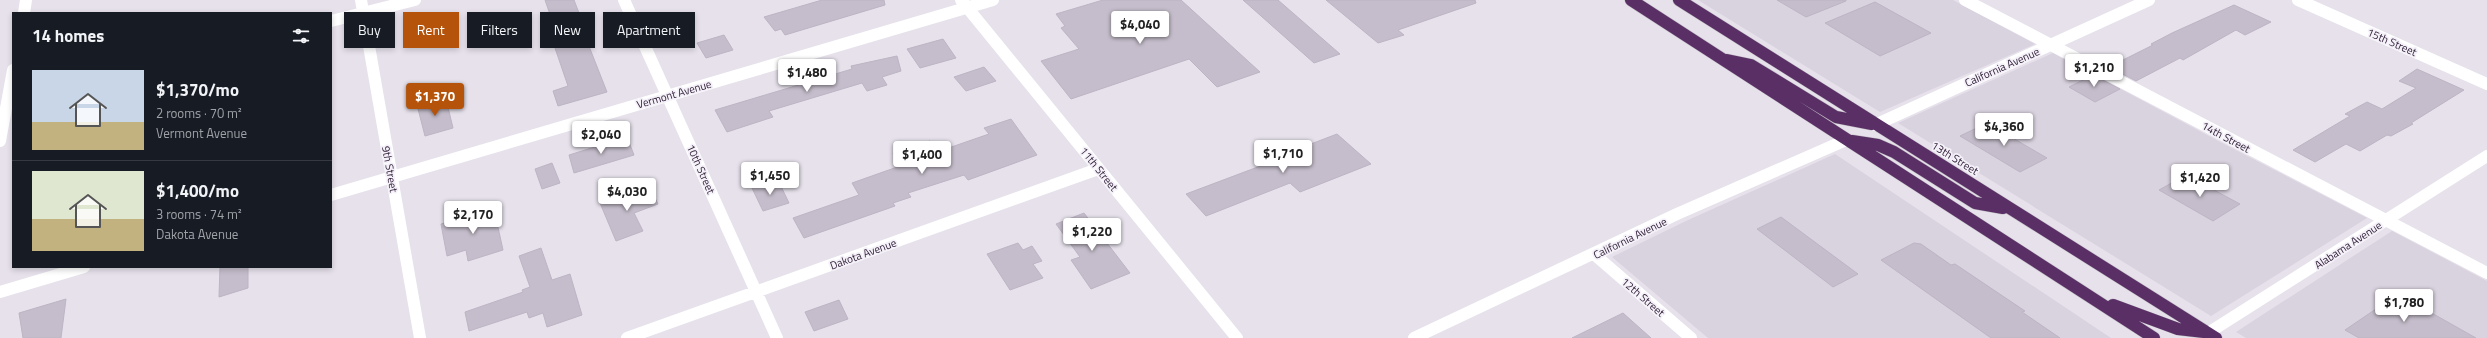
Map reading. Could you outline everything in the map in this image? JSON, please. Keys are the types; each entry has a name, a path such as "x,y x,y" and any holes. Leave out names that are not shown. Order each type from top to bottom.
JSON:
{"highway":[{"path":"1631,0 1718,58 2154,338"},
{"name":"13th Street","path":"1674,0 1683,2 2212,336"},
{"path":"1718,58 1751,65 1836,117 1851,122 1876,125"},
{"path":"1846,140 1878,145 1894,152 1975,203 2010,209"},
{"path":"2089,296 2178,329 2212,336"}],"street":[{"path":"24,12 26,0"},
{"name":"9th Street","path":"361,0 363,12"},
{"path":"367,12 415,0"},
{"name":"10th Street","path":"624,0 669,95 777,338"},
{"name":"Vermont Avenue","path":"332,195 669,95 964,4 993,0"},
{"name":"14th Street","path":"1965,0 2487,273"},
{"name":"California Avenue","path":"1876,125 2149,0"},
{"name":"15th Street","path":"2298,0 2487,84"},
{"name":"11th Street","path":"964,4 1237,338"},
{"path":"332,21 344,18"},
{"name":"9th Street","path":"369,48 420,338"},
{"path":"0,141 12,75"},
{"name":"California Avenue","path":"1414,338 1595,255 1684,211 1846,140"},
{"name":"Alabama Avenue","path":"2212,336 2386,220 2487,156"},
{"name":"Dakota Avenue","path":"627,338 1098,168"},
{"name":"12th Street","path":"1595,255 1691,338"},
{"path":"0,292 81,268"}],"shaded area":[{"path":"1698,0 1953,0 2035,44 1880,112"},
{"path":"2053,53 2367,218 2211,316 1898,123"},
{"path":"1835,154 2111,338 1708,338 1612,257 1686,221"},
{"path":"2392,231 2487,281 2487,338 2246,338 2236,332"}],"building":[{"path":"545,0 574,0 579,12 549,12"},
{"path":"822,0 884,0 885,5 785,35 781,29 775,31 764,17"},
{"path":"1103,0 1181,0 1260,72 1217,87 1189,59 1071,99 1041,61 1079,49 1061,28 1065,26 1056,14"},
{"path":"1243,0 1278,0 1340,54 1314,63"},
{"path":"1326,0 1475,0 1476,3 1398,30 1404,35 1378,43"},
{"path":"1777,0 1846,0 1846,1 1806,17"},
{"path":"1875,2 1931,33 1880,56 1825,23"},
{"path":"2234,5 2271,22 2245,35 2236,30 2183,60 2180,58 2136,81 2109,67 2153,45 2151,44 2172,33"},
{"path":"724,35 733,50 706,58 697,43"},
{"path":"943,39 956,58 920,68 907,49"},
{"path":"555,48 590,48 607,92 558,106 553,91 568,86"},
{"path":"897,56 901,71 882,77 887,85 867,91 862,83 769,111 773,117 727,132 715,110 852,69 851,66"},
{"path":"984,67 996,81 966,91 954,77"},
{"path":"2417,69 2464,90 2411,123 2413,124 2391,136 2387,135 2360,151 2346,144 2315,162 2293,150 2350,116 2345,114 2367,102 2382,109 2416,88 2399,81"},
{"path":"2093,75 2120,89 2095,102 2069,87"},
{"path":"437,99 439,105 447,103 453,128 425,136 417,105"},
{"path":"1011,119 1037,155 968,180 964,175 908,193 911,197 893,203 895,206 804,238 793,218 859,195 852,183 900,166 893,153 930,141 937,152 989,134 984,128"},
{"path":"1987,123 2047,158 2020,172 1960,136"},
{"path":"1337,134 1371,164 1300,192 1290,183 1206,216 1186,194 1271,162 1269,160"},
{"path":"627,137 634,155 574,173 569,155"},
{"path":"552,163 560,183 542,189 535,169"},
{"path":"2186,175 2240,204 2213,221 2159,190"},
{"path":"778,180 789,203 763,211 752,188"},
{"path":"650,187 658,204 634,213 643,231 616,241 600,203"},
{"path":"494,209 503,250 468,261 466,250 447,256 441,224"},
{"path":"1084,213 1130,273 1091,289 1071,260 1080,257 1056,224"},
{"path":"1781,217 1858,274 1833,287 1757,229"},
{"path":"1018,243 1023,250 1032,246 1042,261 1033,264 1043,278 1010,290 987,254"},
{"path":"1914,243 1921,244 1951,265 1955,264 2025,311 2022,312 2060,338 1991,338 1881,260"},
{"path":"541,248 552,280 570,274 582,315 547,327 543,313 529,318 527,312 469,331 465,312 523,292 522,290 530,287 519,256"},
{"path":"220,268 248,268 248,288 219,297"},
{"path":"2398,294 2476,338 2359,338 2345,330"},
{"path":"66,299 61,338 23,338 19,313"},
{"path":"839,300 848,319 814,331 805,312"},
{"path":"1623,313 1651,338 1572,338"}]}
